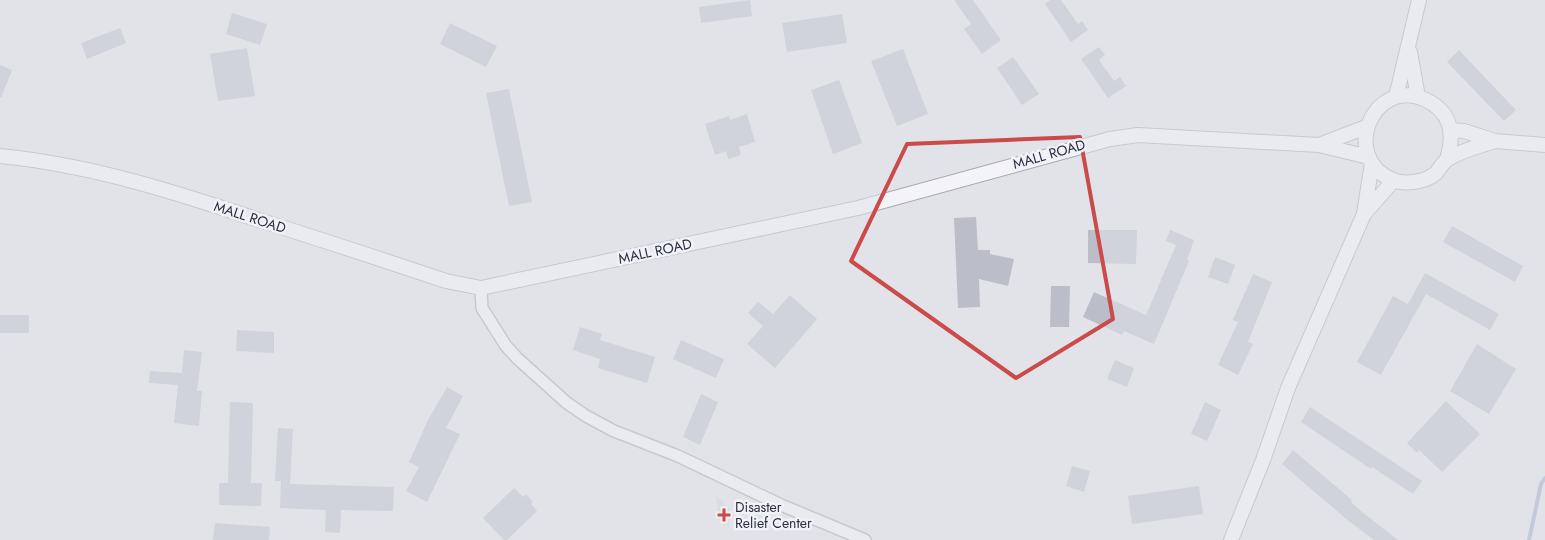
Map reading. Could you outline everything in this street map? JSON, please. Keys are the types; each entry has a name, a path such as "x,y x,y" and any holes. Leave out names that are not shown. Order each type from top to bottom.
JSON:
{"street":[{"path":"1396,97 1419,0"},
{"path":"1409,47 1418,97"},
{"path":"1231,540 1288,388 1364,214 1370,160 1365,142 1366,127 1373,114 1383,104 1396,97 1407,95 1418,97 1433,103 1444,115 1451,130 1452,144 1447,159 1434,175 1414,182 1394,180 1382,173 1370,160 1319,145"},
{"path":"1319,145 1366,127"},
{"path":"1451,130 1464,131 1495,141 1545,145"},
{"name":"MALL ROAD","path":"0,156 44,160 100,172 196,199 446,281 481,288 858,208 1089,143 1110,139 1138,135 1319,145"},
{"path":"1447,159 1495,141"},
{"path":"1364,214 1394,180"},
{"path":"481,288 482,308 506,346 567,403 586,416 614,430 678,456 781,505 865,540"}],"highlighted area":[{"path":"1080,137 1113,319 1016,378 851,261 907,144"}],"shaded area":[{"name":"Disaster Relief Center","path":"716,495 729,509 729,527 719,520"}],"building":[{"path":"750,0 752,16 701,23 699,7"},
{"path":"954,0 973,0 1001,40 982,54 964,29 971,24"},
{"path":"1050,0 1061,0 1078,24 1082,21 1088,30 1071,42 1045,4"},
{"path":"232,13 267,24 260,45 226,34"},
{"path":"842,14 847,43 787,52 782,23"},
{"path":"450,23 497,46 486,67 440,44"},
{"path":"120,28 126,43 87,59 81,43"},
{"path":"1099,47 1105,55 1099,60 1114,81 1120,77 1126,86 1108,98 1081,59"},
{"path":"247,48 255,96 218,101 210,54"},
{"path":"903,49 928,114 897,126 871,61"},
{"path":"1459,50 1516,110 1504,121 1447,62"},
{"path":"1013,57 1039,94 1022,105 997,68"},
{"path":"0,65 12,70 1,98 0,97"},
{"path":"839,80 862,143 833,154 811,90"},
{"path":"509,89 532,202 509,206 486,93"},
{"path":"747,114 755,142 739,147 741,155 728,159 726,151 715,155 705,124 729,116 730,120"},
{"path":"976,217 978,250 990,250 990,254 1014,259 1008,286 979,279 980,307 958,308 954,218"},
{"path":"1452,226 1523,266 1515,282 1443,242"},
{"path":"1088,230 1137,230 1136,264 1088,263"},
{"path":"1170,230 1194,240 1187,260 1189,261 1154,344 1124,331 1122,335 1083,317 1094,292 1146,315 1176,245 1166,241"},
{"path":"1215,257 1235,265 1228,284 1208,277"},
{"path":"1425,273 1499,314 1490,330 1426,294 1381,375 1357,362 1393,296 1408,304"},
{"path":"1253,274 1272,282 1248,342 1253,344 1238,375 1218,365 1238,322 1233,320"},
{"path":"1051,286 1070,286 1069,327 1050,327"},
{"path":"790,295 817,319 775,368 747,344 763,326 748,313 758,302 773,314"},
{"path":"0,315 29,315 29,333 0,333"},
{"path":"580,327 602,334 600,340 655,357 647,383 598,368 600,359 573,350"},
{"path":"237,330 274,332 274,353 236,351"},
{"path":"681,340 724,359 716,378 673,359"},
{"path":"1477,344 1516,369 1489,414 1450,391"},
{"path":"184,350 202,352 197,391 202,391 199,426 174,423 178,385 149,383 150,371 182,373"},
{"path":"1115,360 1134,368 1127,387 1107,379"},
{"path":"447,387 463,396 446,428 460,434 427,502 406,491 419,467 409,462 428,420"},
{"path":"701,394 718,402 700,445 683,437"},
{"path":"1446,401 1480,434 1442,472 1419,450 1417,453 1407,443"},
{"path":"230,402 253,403 251,483 262,483 261,506 219,505 219,483 228,483"},
{"path":"1205,402 1221,410 1207,441 1191,434"},
{"path":"1310,407 1422,481 1413,494 1372,467 1371,469 1301,422"},
{"path":"278,428 293,429 290,484 394,487 393,511 341,510 340,533 325,532 326,510 280,508 281,481 275,481"},
{"path":"1293,450 1352,500 1351,502 1362,512 1398,540 1374,540 1345,518 1282,464"},
{"path":"1072,466 1090,471 1084,492 1066,486"},
{"path":"1199,486 1203,514 1132,524 1128,496"},
{"path":"514,488 523,497 526,494 533,502 531,504 537,511 507,540 504,540 483,518"},
{"path":"215,523 270,527 269,540 213,540"}],"waterway":[{"path":"1529,540 1541,484 1545,478"}],"place":[{"name":"Disaster Relief Center","path":"724,515"}]}
